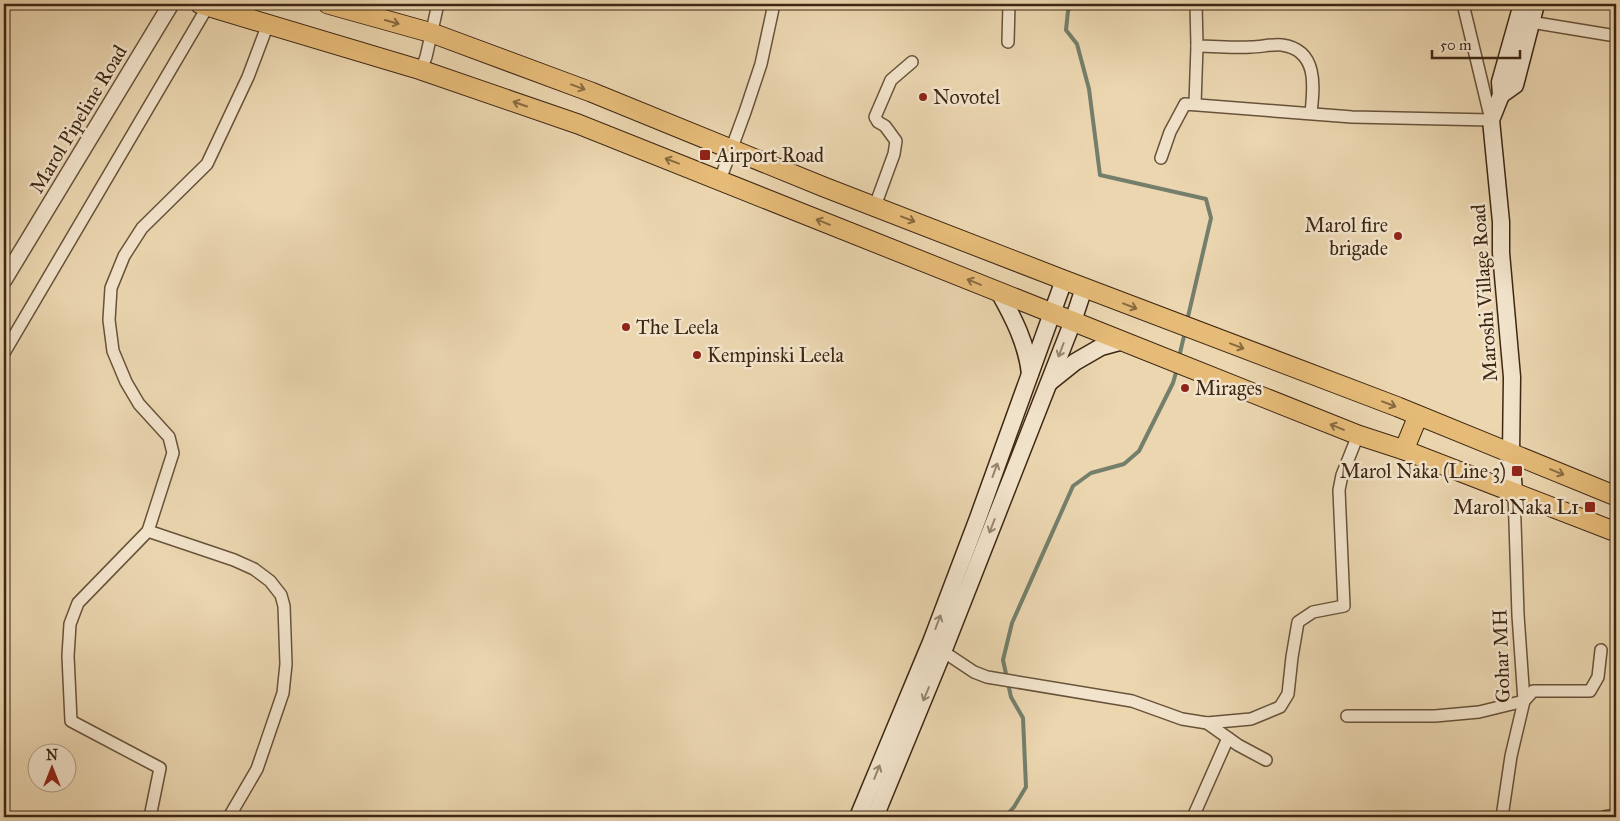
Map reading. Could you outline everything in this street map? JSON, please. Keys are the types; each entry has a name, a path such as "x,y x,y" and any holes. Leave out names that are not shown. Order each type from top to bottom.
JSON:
{"main road":[{"path":"328,4 432,33 591,92 1084,288 1398,407 1616,496"},
{"name":"Maroshi Village Road","path":"1522,4 1524,21"},
{"name":"Maroshi Village Road","path":"1514,492 1512,377 1501,253 1501,222 1491,120 1502,95 1500,82 1524,21 1536,4"},
{"path":"204,5 421,70 578,124 1358,435 1404,450 1616,532"},
{"path":"875,817 937,647 978,518 1064,280"},
{"path":"858,817 937,647 1048,383 1084,288"},
{"path":"999,292 1014,319 1029,362 1030,374"},
{"path":"1048,383 1075,362 1101,347 1123,341"},
{"path":"1404,450 1418,416"}],"street":[{"name":"Marol Pipeline Road","path":"4,280 171,4"},
{"path":"421,70 438,4"},
{"path":"720,180 761,64 774,4"},
{"path":"1008,42 1009,4"},
{"path":"1195,104 1196,4"},
{"path":"1161,158 1170,132 1185,104 1352,117 1491,120 1463,4"},
{"path":"4,353 204,5"},
{"path":"1524,21 1616,36"},
{"path":"150,817 160,768 71,721 68,656 70,624 78,603 148,531 173,453 169,437 139,404 126,382 113,351 108,320 111,288 124,256 142,228 207,164 248,77 268,24"},
{"path":"1197,46 1246,48 1281,45 1295,49 1307,60 1312,71 1314,89 1311,113"},
{"path":"875,206 894,154 896,141 885,126 878,122 875,117 891,80 912,62"},
{"path":"937,647 974,672 987,677 1132,701 1182,719 1207,723 1251,719 1280,707 1288,694 1298,622 1313,612 1344,606 1339,490 1342,475 1358,435"},
{"name":"Gohar MH","path":"1502,817 1511,756 1524,701 1518,615 1514,492"},
{"path":"148,531 234,560 254,569 270,581 281,595 284,606 286,664 283,693 256,769 229,817"},
{"path":"1347,716 1435,716 1479,712 1524,701 1533,691 1590,691 1598,677 1601,650"},
{"path":"1207,723 1228,738 1266,760"},
{"path":"1193,817 1228,738"},
{"path":"1604,817 1616,815"}],"waterway":[{"path":"1072,4 1068,11 1066,30 1077,44 1089,89 1100,175 1206,199 1211,218 1187,321"},
{"path":"1179,357 1185,332"},
{"path":"1005,817 1014,807 1026,787 1023,718 1011,697 1003,660 1012,623 1073,486 1091,473 1124,464 1139,451 1173,383 1177,369"}],"place":[{"name":"Novotel","path":"923,97"},
{"name":"Airport Road","path":"705,155"},
{"name":"Marol fire brigade","path":"1398,236"},
{"name":"The Leela","path":"626,327"},
{"name":"Kempinski Leela","path":"697,355"},
{"name":"Mirages","path":"1185,388"},
{"name":"Marol Naka (Line 3)","path":"1517,471"},
{"name":"Marol Naka L1","path":"1590,507"}]}
